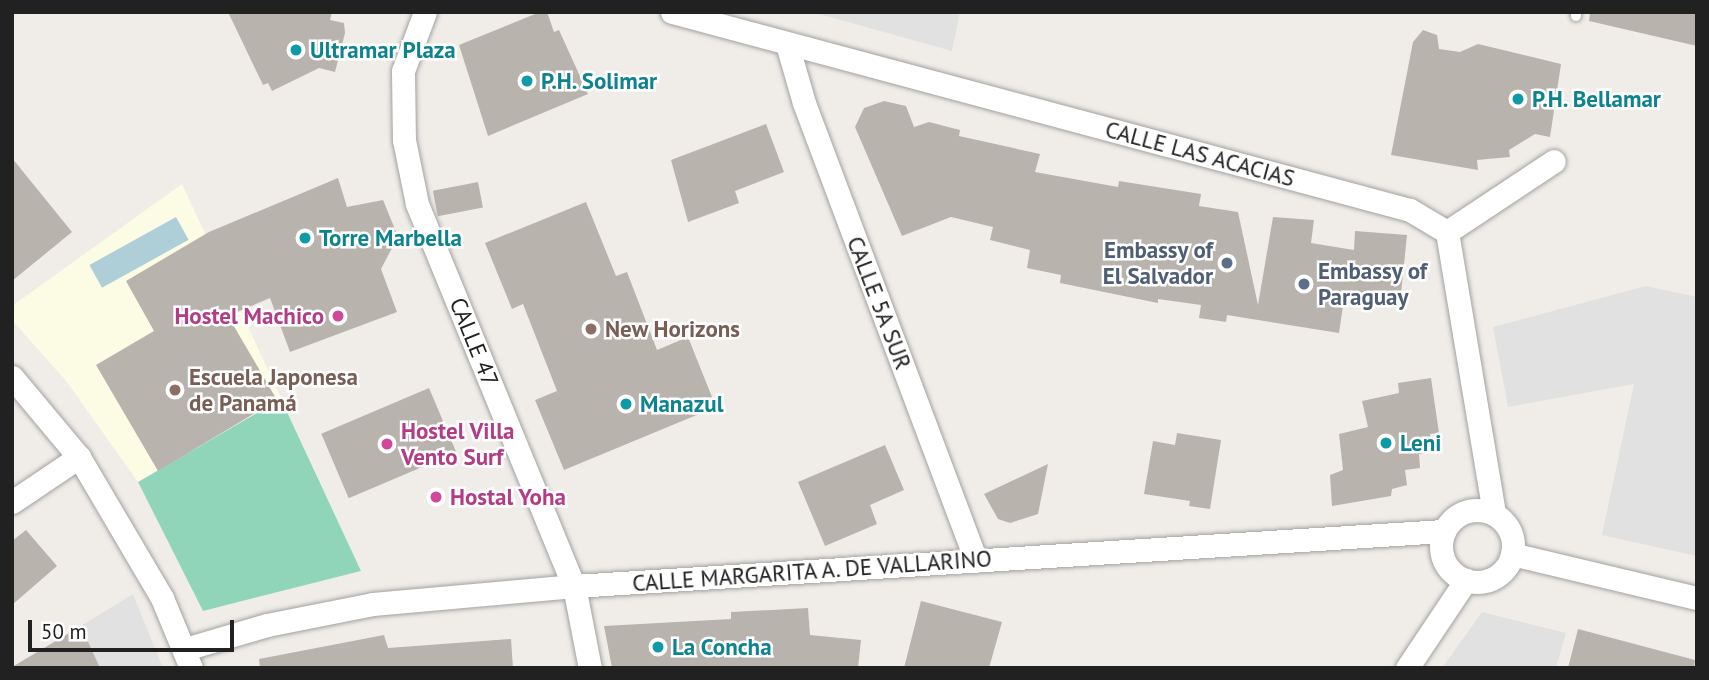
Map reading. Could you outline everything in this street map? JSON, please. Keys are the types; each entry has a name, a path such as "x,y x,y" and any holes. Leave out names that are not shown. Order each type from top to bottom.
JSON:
{"street":[{"name":"CALLE 47","path":"425,12 403,71 404,140 417,204 574,586 590,668"},
{"name":"CALLE LAS ACACIAS","path":"672,12 1410,210 1447,232"},
{"name":"CALLE 5A SUR","path":"787,44 804,103 976,561"},
{"path":"1494,514 1471,510 1460,514 1444,531 1442,555 1447,566 1466,580 1489,580 1500,574 1512,554 1510,531 1494,514 1447,232 1554,161"},
{"path":"12,377 79,457 162,598 188,659"},
{"path":"12,502 79,457"},
{"name":"CALLE MARGARITA A. DE VALLARINO","path":"188,659 267,625 373,604 574,586 1444,531"},
{"path":"1512,554 1697,598"},
{"path":"1407,668 1466,580"}],"shaded area":[{"path":"812,12 960,12 952,51"},
{"name":"Escuela Japonesa de Panamá","path":"182,184 361,571 203,611 138,482 67,382 12,320 12,306"},
{"path":"1646,286 1697,297 1697,556 1602,535 1634,384 1508,407 1493,327"},
{"path":"133,594 163,668 100,668 81,626"},
{"path":"1482,612 1566,633 1556,668 1442,668"}],"green space":[{"path":"281,399 361,571 203,611 138,482"}],"water":[{"path":"176,217 189,240 102,288 89,265"}],"building":[{"name":"Ultramar Plaza","path":"228,12 332,12 330,20 344,23 345,33 335,72 319,68 272,91 268,83 263,85"},
{"name":"P.H. Solimar","path":"540,12 547,12 554,32 559,30 588,94 488,136 459,45"},
{"path":"1590,12 1697,12 1697,46 1589,21"},
{"path":"1423,30 1437,35 1439,49 1460,52 1478,44 1561,64 1550,137 1535,134 1509,150 1510,157 1477,160 1478,170 1391,155 1413,42"},
{"path":"884,101 906,106 914,127 929,122 960,130 959,136 1040,154 1035,172 1118,187 1119,181 1201,194 1199,206 1238,212 1258,305 1273,217 1314,220 1311,243 1354,250 1355,231 1407,235 1400,304 1344,299 1339,333 1227,315 1226,322 1199,318 1201,305 1158,299 1158,303 1060,283 1061,275 1027,268 1030,250 990,240 993,227 951,217 902,236 855,127 864,108"},
{"path":"766,124 784,172 735,191 739,203 688,222 671,160"},
{"path":"12,158 72,232 12,281"},
{"path":"338,178 347,207 383,200 401,244 392,248 381,269 397,312 290,352 270,298 228,316 277,400 158,471 96,365 154,331 126,281 209,232"},
{"path":"478,182 483,208 438,216 433,191"},
{"path":"586,202 616,276 627,272 657,350 688,337 716,407 564,470 535,400 557,391 523,304 512,309 485,243"},
{"name":"Leni","path":"1431,378 1439,433 1430,434 1433,452 1419,454 1420,468 1405,470 1407,485 1392,489 1391,496 1332,506 1330,475 1343,470 1339,434 1368,427 1362,401 1399,393 1398,383"},
{"name":"Hostel Villa Vento Surf","path":"429,388 456,452 349,498 321,434"},
{"path":"1177,433 1221,440 1210,509 1189,506 1190,501 1144,494 1153,441 1175,445"},
{"path":"885,445 904,490 870,505 877,524 825,546 798,482"},
{"path":"1048,464 1038,514 1010,523 998,519 984,494"},
{"path":"26,530 57,566 12,605 12,541"},
{"path":"921,601 1002,622 989,668 904,668"},
{"path":"808,608 810,635 861,640 858,668 612,668 604,626 731,619 731,612"},
{"path":"81,626 100,668 12,668 12,667"},
{"path":"1578,629 1695,660 1694,668 1568,668"},
{"path":"384,635 388,648 511,639 513,668 260,668 259,659"}],"place":[{"name":"Ultramar Plaza","path":"296,50"},
{"name":"P.H. Solimar","path":"527,81"},
{"name":"P.H. Bellamar","path":"1518,99"},
{"name":"Torre Marbella","path":"305,238"},
{"name":"Embassy of El Salvador","path":"1227,263"},
{"name":"Embassy of Paraguay","path":"1304,284"},
{"name":"Hostel Machico","path":"338,316"},
{"name":"New Horizons","path":"591,329"},
{"name":"Escuela Japonesa de Panamá","path":"175,390"},
{"name":"Manazul","path":"626,404"},
{"name":"Leni","path":"1386,443"},
{"name":"Hostel Villa Vento Surf","path":"387,444"},
{"name":"Hostal Yoha","path":"436,497"},
{"name":"La Concha","path":"658,647"}]}
